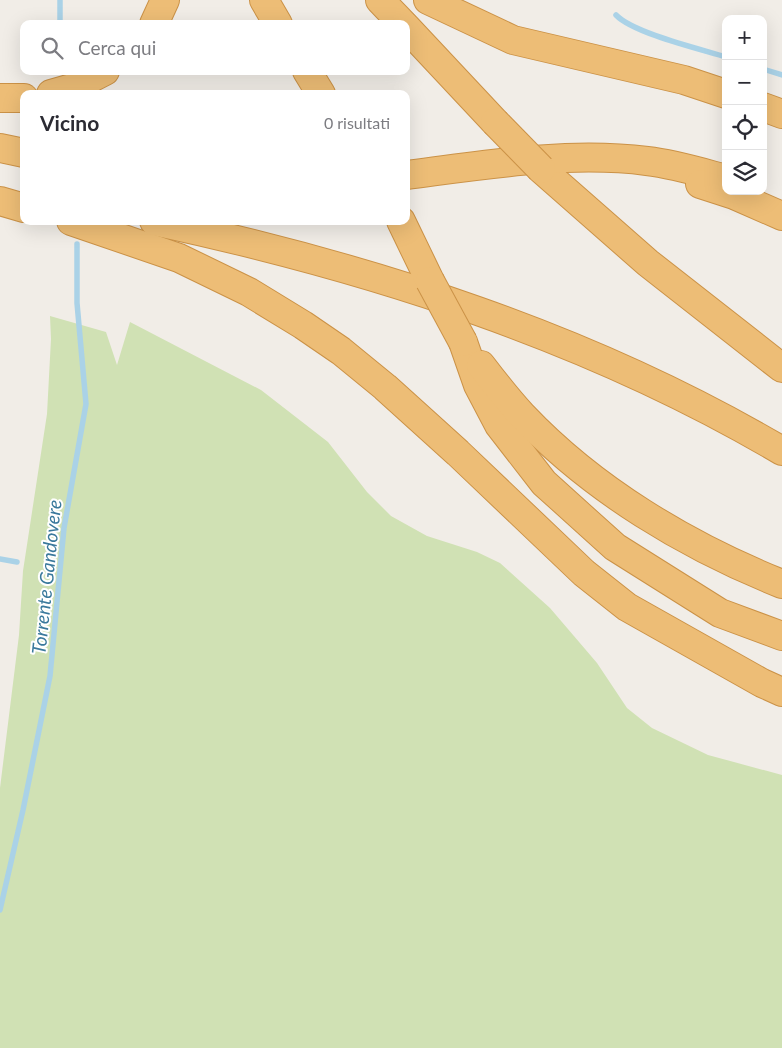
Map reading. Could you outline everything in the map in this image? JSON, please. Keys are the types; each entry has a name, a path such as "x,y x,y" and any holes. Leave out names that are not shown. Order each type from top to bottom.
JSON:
{"highway":[{"path":"156,20 165,0"},
{"path":"264,0 276,20"},
{"path":"380,0 399,20"},
{"path":"428,0 512,40 684,80 722,93"},
{"path":"410,31 541,169 648,263 782,368"},
{"path":"65,90 96,75"},
{"path":"309,75 319,90"},
{"path":"0,98 20,98"},
{"path":"767,108 782,114"},
{"path":"0,148 20,151"},
{"path":"581,159 686,179 734,195 782,216"},
{"path":"410,174 514,162 581,159 648,161 722,178"},
{"path":"767,191 782,196"},
{"path":"0,192 20,195"},
{"path":"0,201 20,207"},
{"path":"83,225 179,258 249,292 303,325 341,351 385,387 458,453 584,573 627,607 762,683 782,692"},
{"path":"171,225 295,255 428,294 604,361 691,401 782,451"},
{"path":"403,225 463,342 478,385 499,426 544,484 615,547 720,612 782,636"},
{"path":"463,342 523,416 587,473 688,541 782,584"}],"green space":[{"path":"50,316 106,332 117,365 130,322 261,390 328,442 367,492 391,516 427,536 477,552 500,563 550,608 597,663 627,708 652,728 708,755 782,775 782,1048 0,1048 0,788 19,635 23,571 47,414 51,339"}],"waterway":[{"name":"Torrente Gandovere","path":"60,0 60,20"},
{"path":"616,15 625,22 651,34 722,56"},
{"path":"767,70 782,75"},
{"name":"Torrente Gandovere","path":"0,910 23,810 50,676 64,528 86,404 77,303 77,244"},
{"path":"0,559 17,562"}]}
